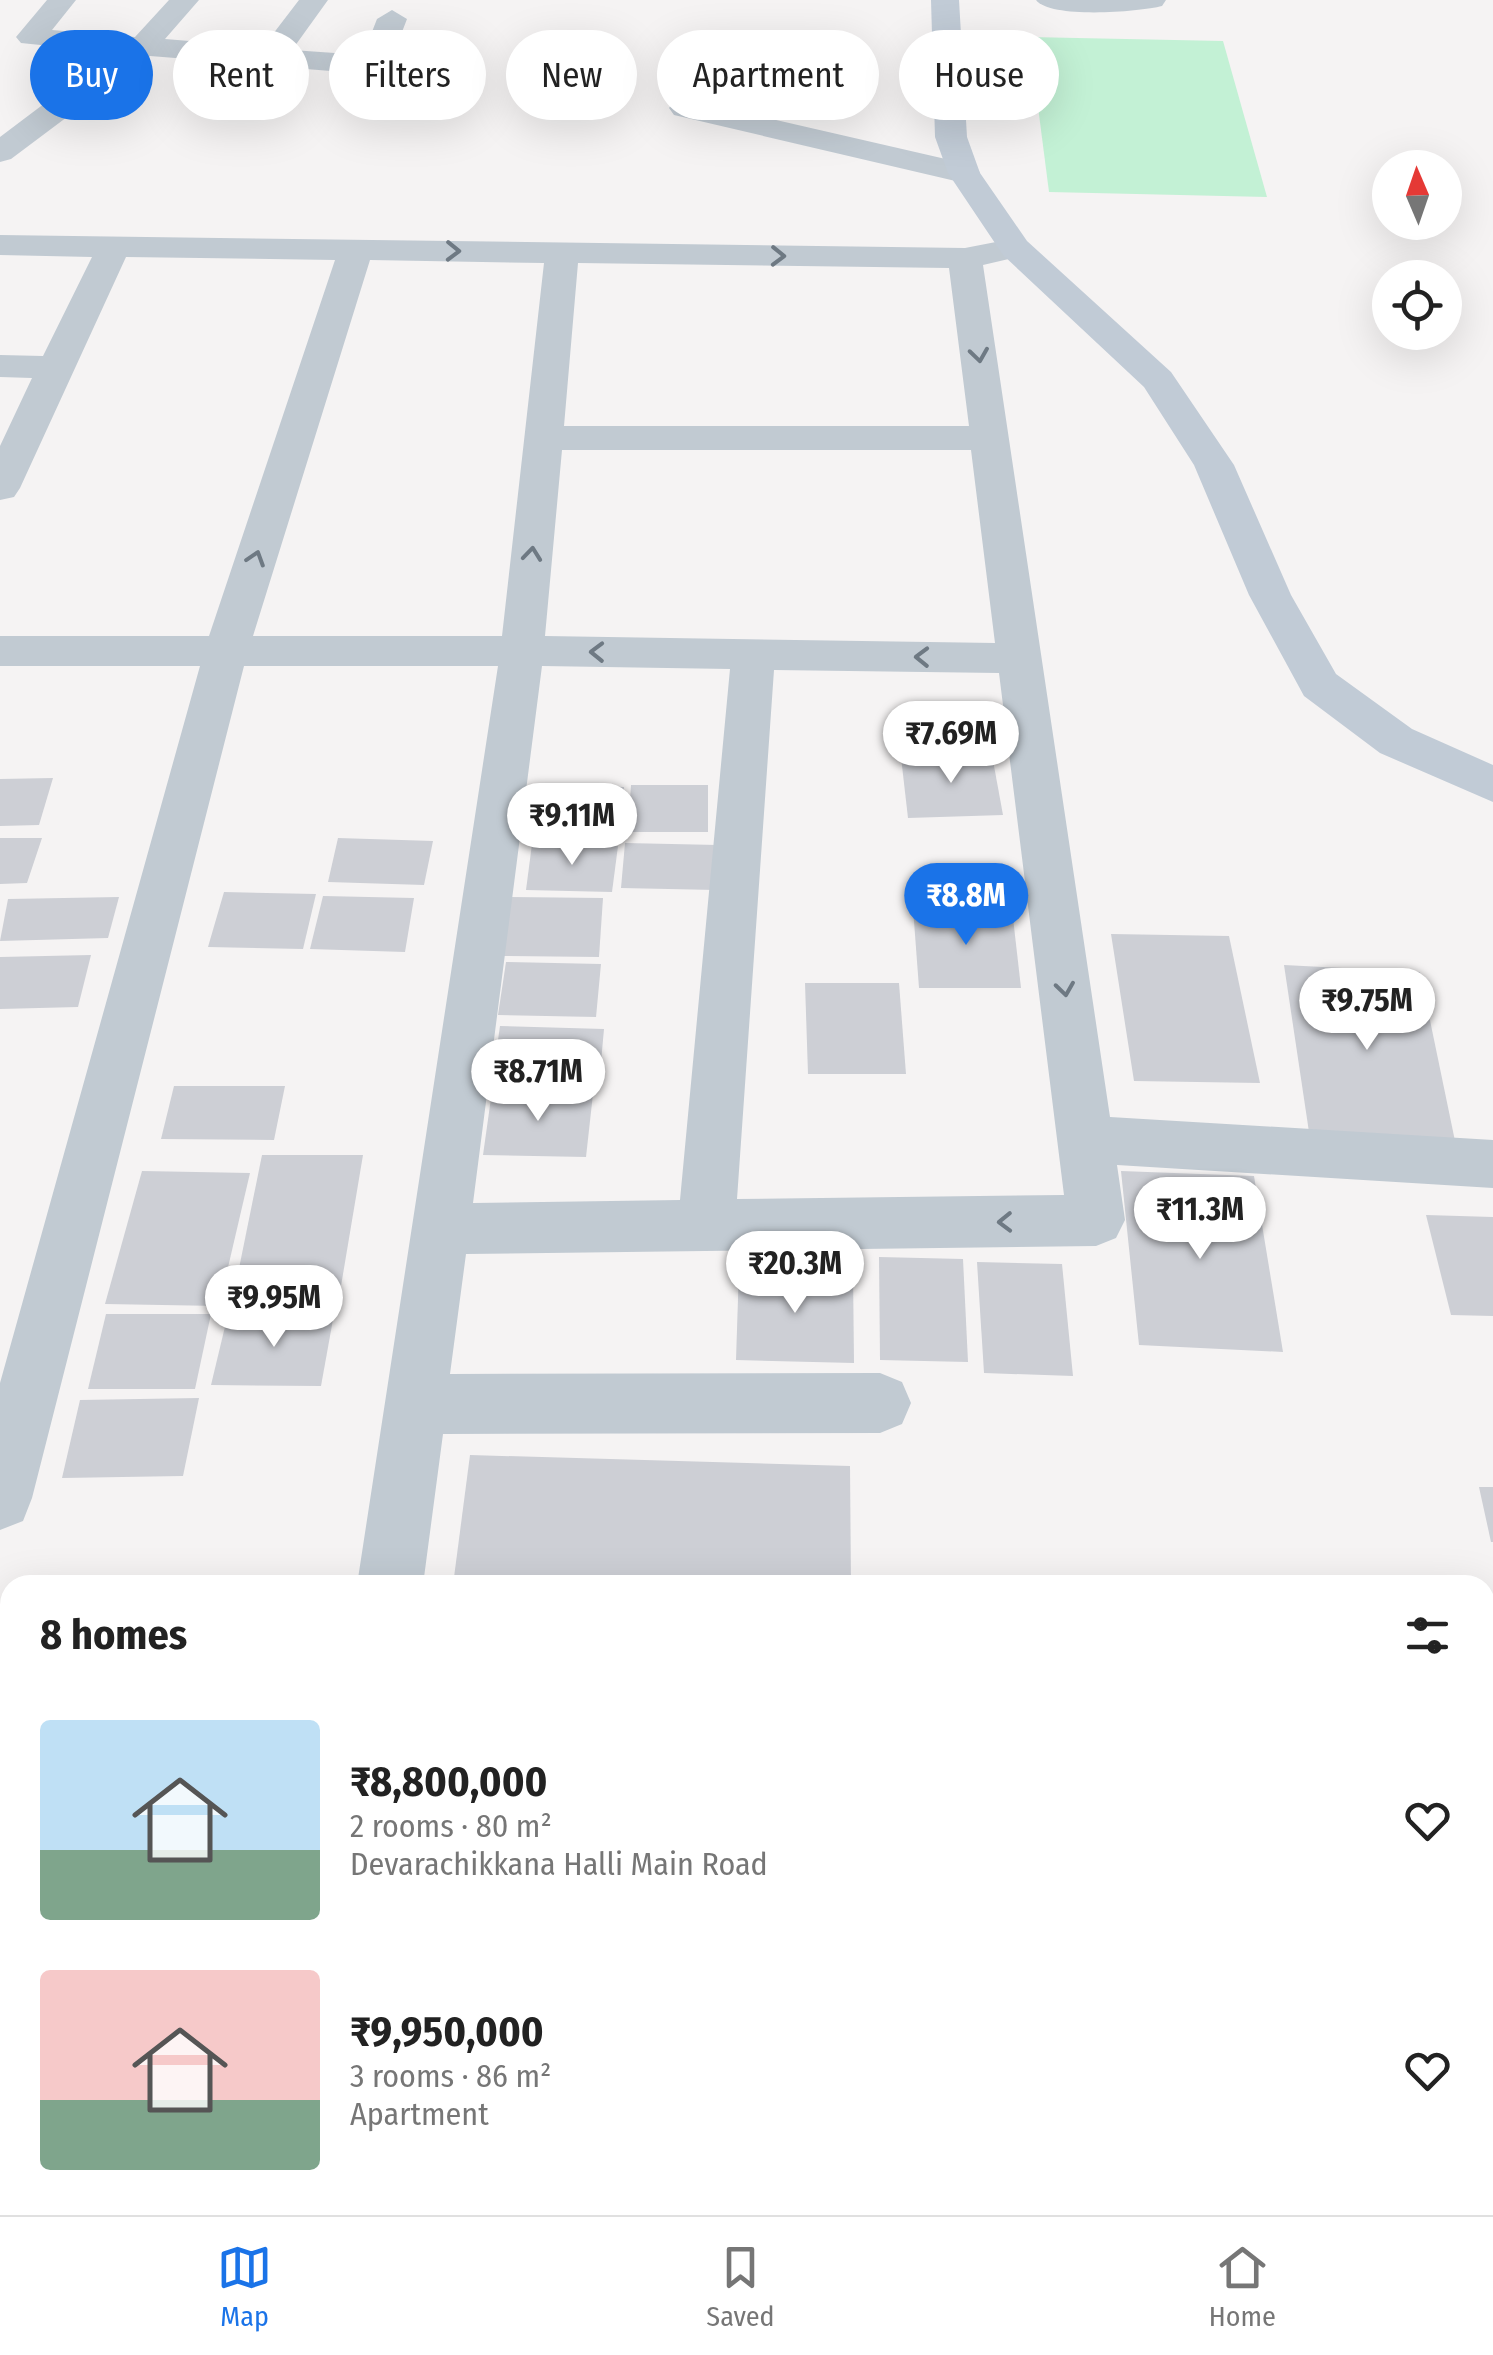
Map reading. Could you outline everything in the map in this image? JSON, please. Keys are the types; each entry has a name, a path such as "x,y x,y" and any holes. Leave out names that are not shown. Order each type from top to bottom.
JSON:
{"street":[{"path":"38,30 62,0"},
{"path":"153,38 185,0"},
{"path":"292,30 314,0"},
{"path":"945,0 947,98 952,137 964,174 1015,248 1158,380 1214,465 1270,594 1320,685 1396,741 1493,785"},
{"path":"1050,0 1136,4 1152,0"},
{"path":"387,30 392,18"},
{"path":"0,152 43,120"},
{"path":"739,120 964,174"},
{"path":"0,245 965,258 1015,248"},
{"path":"0,488 114,246"},
{"path":"0,1498 226,651 356,250"},
{"path":"391,1575 522,651 562,253"},
{"path":"440,1228 1096,1220 965,258"},
{"path":"0,366 56,367"},
{"path":"543,438 990,438"},
{"path":"0,651 522,651 1020,658"},
{"path":"706,1226 753,655"},
{"path":"1086,1139 1493,1164"},
{"path":"416,1404 880,1403"}],"green space":[{"path":"1059,38 1223,41 1267,197 1049,192 1040,120 1059,120"}],"building":[{"path":"992,755 1003,815 908,818 901,757"},
{"path":"53,778 39,825 0,826 0,779"},
{"path":"536,785 624,787 619,835 528,834"},
{"path":"631,785 708,785 708,832 628,832"},
{"path":"0,838 42,838 27,883 0,884"},
{"path":"338,838 433,841 424,885 328,882"},
{"path":"625,843 718,845 716,890 621,888"},
{"path":"532,844 618,846 612,892 526,890"},
{"path":"224,892 316,894 303,949 208,947"},
{"path":"323,896 414,898 405,952 310,949"},
{"path":"119,897 108,938 0,941 8,899"},
{"path":"510,897 603,898 599,957 502,956"},
{"path":"913,908 1012,909 1021,988 919,988"},
{"path":"1111,934 1229,936 1260,1083 1134,1081"},
{"path":"91,955 78,1007 0,1009 0,957"},
{"path":"506,962 601,964 596,1017 498,1015"},
{"path":"1284,965 1420,972 1455,1141 1309,1132"},
{"path":"805,983 899,983 906,1074 808,1074"},
{"path":"500,1026 604,1029 599,1084 492,1082"},
{"path":"174,1086 285,1086 274,1140 161,1139"},
{"path":"492,1091 593,1094 586,1157 483,1155"},
{"path":"262,1155 363,1155 339,1298 233,1298"},
{"path":"142,1171 250,1173 219,1306 105,1304"},
{"path":"1121,1171 1254,1176 1283,1352 1139,1345"},
{"path":"1426,1215 1493,1217 1493,1316 1451,1315"},
{"path":"879,1257 963,1259 968,1362 880,1360"},
{"path":"977,1262 1062,1264 1073,1376 984,1373"},
{"path":"739,1268 853,1272 854,1363 736,1360"},
{"path":"106,1314 211,1314 195,1389 88,1389"},
{"path":"228,1314 334,1314 321,1386 211,1385"},
{"path":"199,1398 183,1476 62,1478 80,1400"},
{"path":"470,1455 850,1466 851,1575 454,1575"},
{"path":"1479,1487 1493,1487 1493,1542 1491,1542"}]}
